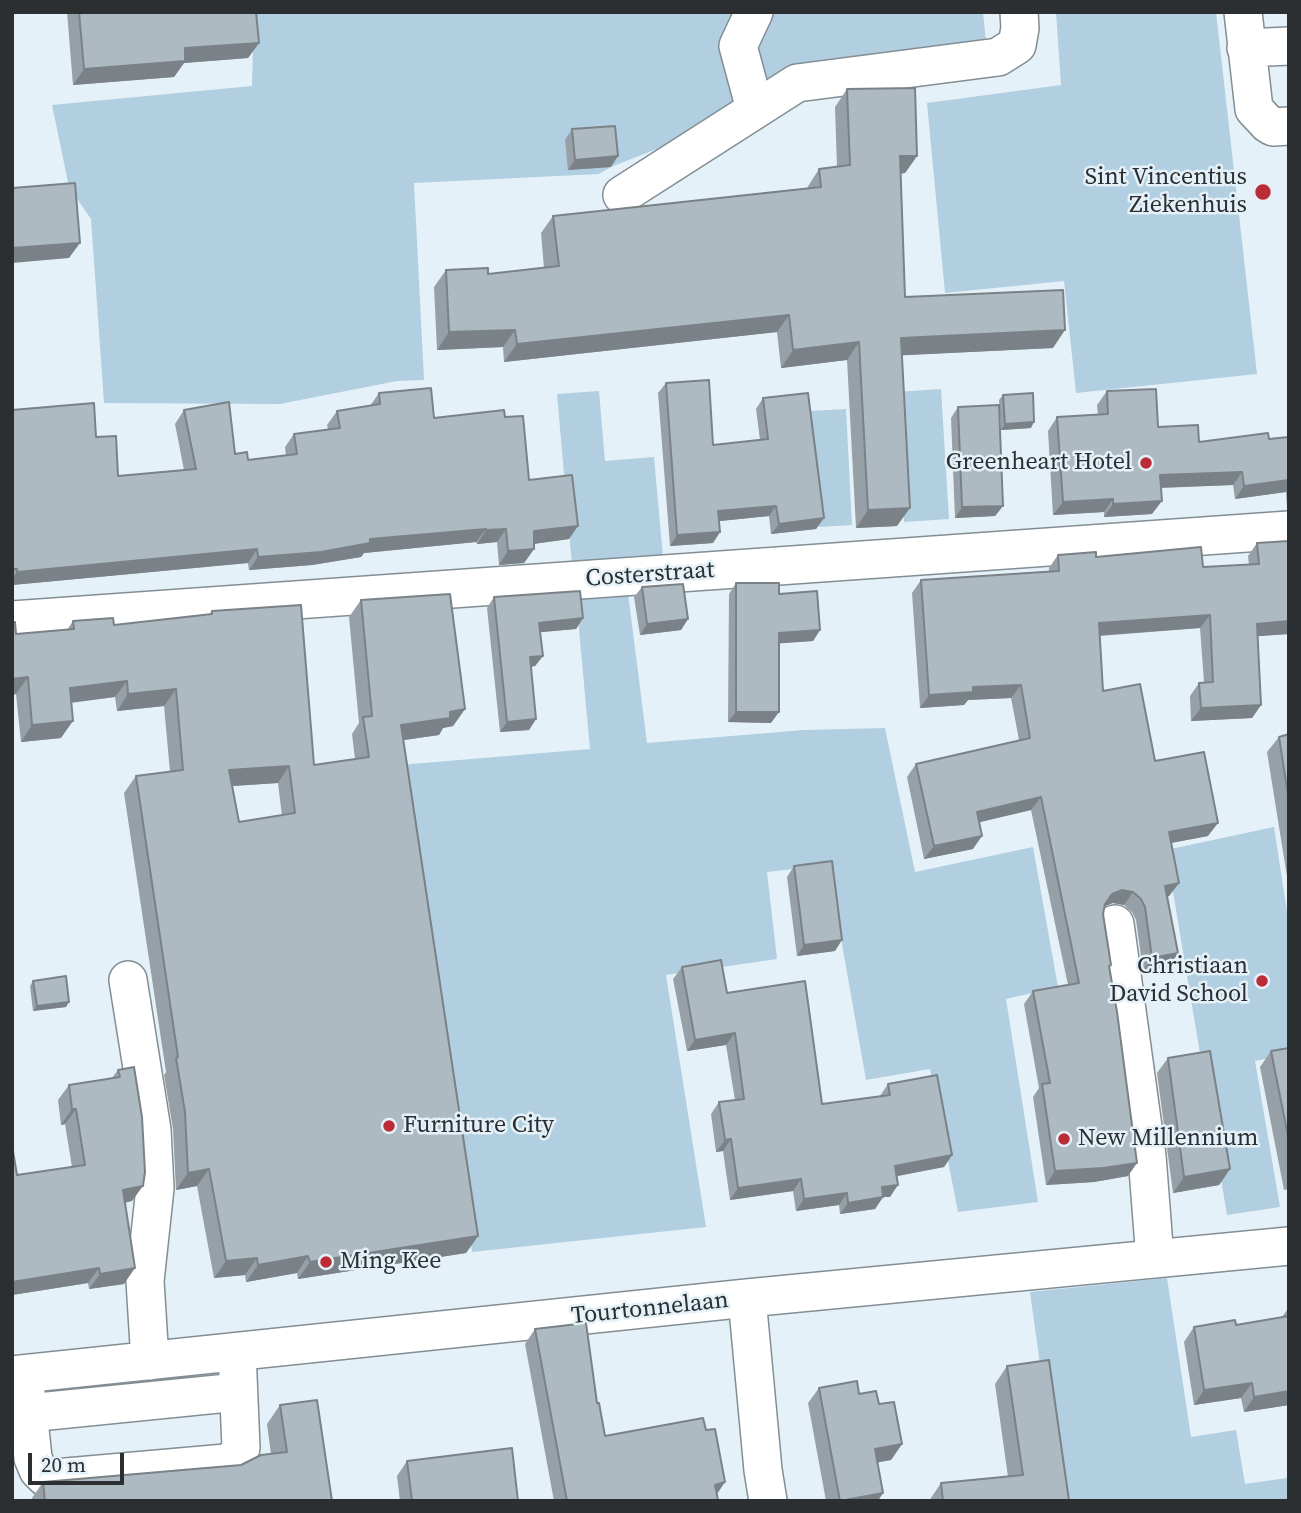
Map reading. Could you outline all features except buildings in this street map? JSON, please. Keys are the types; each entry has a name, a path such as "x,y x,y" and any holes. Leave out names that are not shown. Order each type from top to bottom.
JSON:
{"street":[{"path":"754,12 738,46 755,109"},
{"path":"622,195 797,83 998,57 1017,45 1019,12"},
{"path":"1289,46 1244,30 1254,109 1257,115 1273,127 1289,126"},
{"name":"Costerstraat","path":"12,620 1289,530"},
{"path":"1115,924 1147,1156 1155,1259"},
{"path":"128,980 152,1130 155,1188 145,1281 150,1361"},
{"name":"Tourtonnelaan","path":"18,1374 747,1298 1289,1246"},
{"path":"747,1298 762,1470 768,1501"},
{"path":"18,1374 28,1413 33,1458 38,1470 45,1477 226,1463 236,1457 240,1448 237,1352"},
{"path":"28,1413 238,1392"}],"shaded area":[{"path":"254,12 983,12 986,42 707,129 599,174 414,183 424,380 397,381 280,404 104,403 91,219 69,187 52,105 252,86"},
{"path":"1056,12 1216,12 1257,374 1076,393 1064,281 945,293 927,103 1061,85"},
{"path":"941,389 949,519 904,522 896,392"},
{"path":"599,391 605,461 654,457 663,557 572,565 557,394"},
{"path":"846,409 852,525 819,527 810,411"},
{"path":"628,593 647,743 804,730 885,728 915,872 1033,847 1058,987 1006,999 1038,1202 958,1212 930,1069 866,1080 828,865 767,872 777,959 666,975 706,1227 472,1252 400,765 590,749 576,597"},
{"path":"1274,827 1289,925 1289,1054 1255,1061 1280,1207 1227,1215 1166,850"},
{"path":"1167,1278 1191,1437 1236,1430 1245,1484 1287,1478 1289,1501 1059,1501 1030,1292"}],"place":[{"name":"Sint Vincentius Ziekenhuis","path":"1263,192"},
{"name":"Greenheart Hotel","path":"1146,463"},
{"name":"Christiaan David School","path":"1262,981"},
{"name":"Furniture City","path":"389,1126"},
{"name":"New Millennium","path":"1064,1139"},
{"name":"Ming Kee","path":"326,1262"}]}
